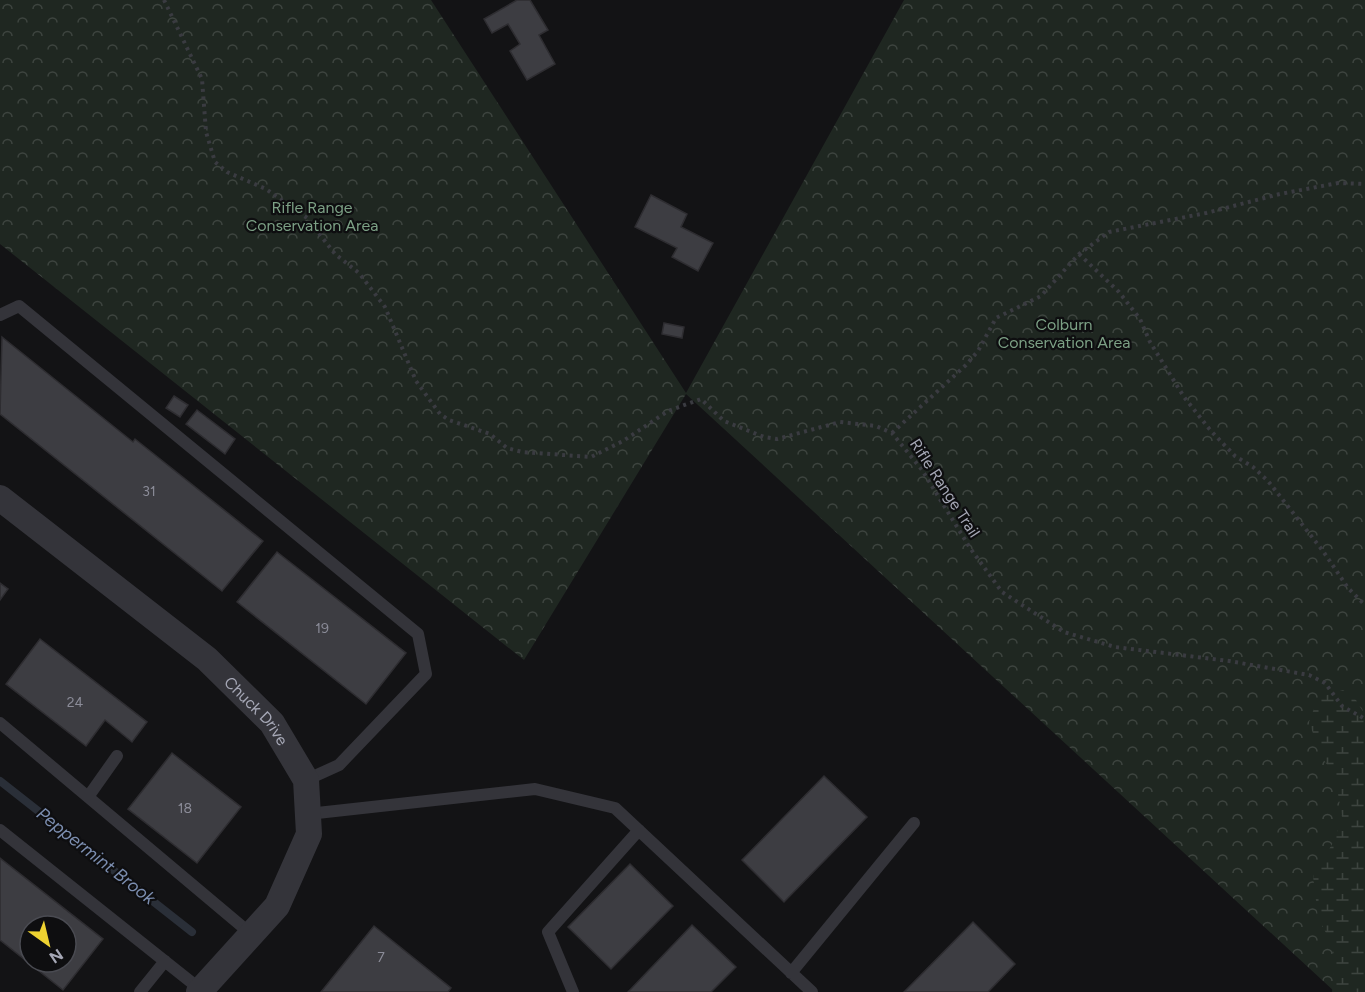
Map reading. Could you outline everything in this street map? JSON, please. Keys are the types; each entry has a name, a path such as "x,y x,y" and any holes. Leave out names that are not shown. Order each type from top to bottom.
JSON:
{"street":[{"name":"Chuck Drive","path":"0,498 207,659 272,723 306,780 309,834 277,906 200,991"}],"lane":[{"path":"0,315 19,306 418,634 426,674 339,765 306,780"},
{"path":"0,723 251,934"},
{"path":"88,797 117,756"},
{"path":"308,814 535,789 615,808 812,992"},
{"path":"791,973 914,823"},
{"path":"0,830 200,991"},
{"path":"573,992 548,932 639,830"},
{"path":"140,992 165,961"}],"path":[{"name":"Rifle Range Trail","path":"164,0 202,79 206,132 215,162 227,172 266,189 307,218 335,254 359,273 391,317 416,381 432,405 449,420 490,434 507,448 522,452 591,456 623,441 668,411 701,399 723,421 764,437 777,439 840,422 876,426 892,433 922,470 970,548 1002,592 1064,632 1115,647 1309,675 1325,683 1341,706 1365,719"},
{"path":"892,433 966,365 978,351 996,318 1041,296 1079,254 1109,232 1338,183 1365,184"},
{"path":"1079,254 1119,292 1140,319 1150,342 1184,397 1235,456 1253,467 1268,481 1323,551 1348,588 1365,605"}],"green space":[{"name":"Colburn Conservation Area","path":"0,0 431,0 686,393 904,0 1365,0 1365,992 1335,992 686,394 524,660 0,244"},
{"path":"1343,690 1356,700 1365,715 1365,992 1332,992 1335,963 1329,939 1318,917 1313,876 1334,841 1342,817 1335,776 1321,756 1309,722 1318,698"}],"building":[{"path":"517,0 530,0 548,30 539,35 555,64 527,80 510,51 520,44 508,24 492,33 484,19"},
{"path":"651,195 687,214 681,227 713,243 698,271 672,257 677,248 635,227"},
{"path":"664,323 684,327 682,338 662,334"},
{"path":"2,337 133,442 135,439 263,541 222,591 0,414"},
{"path":"174,396 188,405 180,417 166,408"},
{"path":"197,410 235,439 225,454 186,424"},
{"path":"277,552 406,653 366,704 237,602"},
{"path":"0,583 8,589 0,600"},
{"path":"40,639 147,722 132,742 105,720 86,746 6,684"},
{"path":"172,753 241,807 197,863 128,809"},
{"path":"824,776 867,817 784,902 742,860"},
{"path":"0,858 71,914 18,914 18,954 0,940"},
{"path":"630,864 673,906 611,969 568,927"},
{"path":"78,919 103,939 78,971"},
{"path":"973,922 1015,964 988,992 904,992"},
{"path":"692,925 736,967 711,992 628,992"},
{"path":"374,926 451,988 448,992 321,992"},
{"path":"43,974 76,974 63,990"}],"waterway":[{"name":"Peppermint Brook","path":"0,781 192,932"}],"park label":[{"name":"Rifle Range Conservation Area","path":"312,216"}]}
